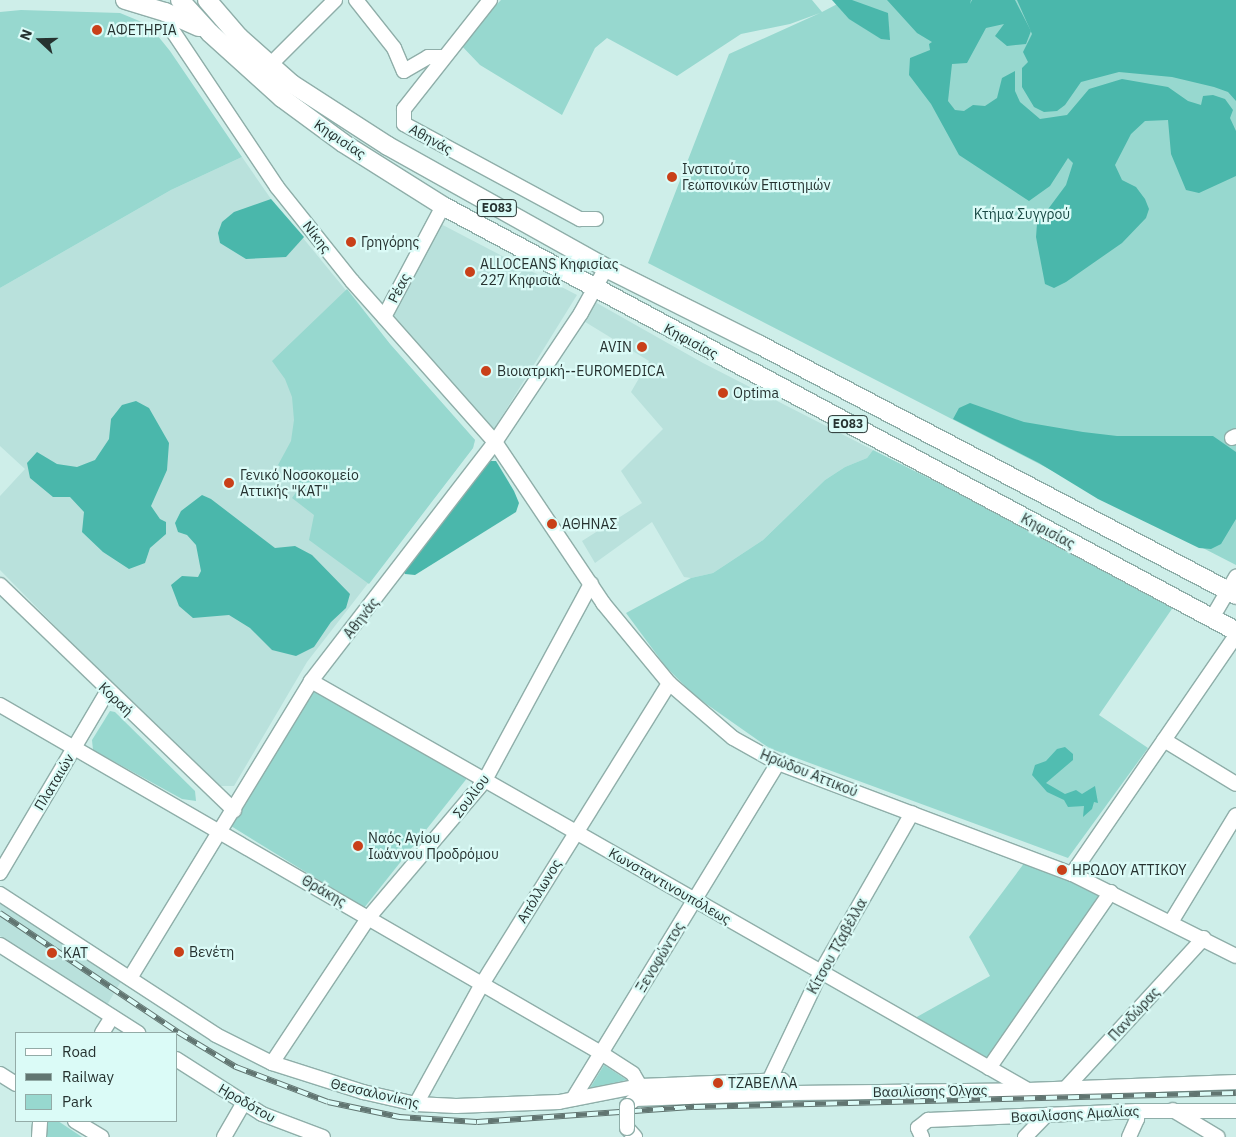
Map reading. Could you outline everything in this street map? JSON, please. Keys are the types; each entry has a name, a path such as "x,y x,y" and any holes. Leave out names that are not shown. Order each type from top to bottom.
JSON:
{"main road":[{"path":"125,0 181,18 210,33"},
{"name":"Κηφισίας","path":"180,0 210,33 282,98 343,143 443,206 594,290 1236,631"},
{"name":"Κηφισίας","path":"207,0 239,37 292,84 359,129 606,268 1233,588"}],"street":[{"path":"270,65 335,0"},
{"path":"356,0 394,48 404,71 428,57 444,57"},
{"name":"Αθηνάς","path":"490,0 404,108 404,124 580,219 596,219"},
{"name":"Νίκης","path":"181,18 172,22 172,30 277,187 384,317 495,442"},
{"name":"Ρέας","path":"384,317 443,206"},
{"name":"Αθηνάς","path":"130,978 222,831 311,681 495,442 594,290 606,268"},
{"name":"Ηρώδου Αττικού","path":"495,442 591,584 642,654 669,683 732,738 778,763 1072,874 1204,938 1236,956"},
{"name":"Σουλίου","path":"272,1063 369,918 485,780 591,584"},
{"name":"Κοραή","path":"0,585 108,692 234,810"},
{"path":"1212,618 1233,588"},
{"path":"1072,874 1236,635"},
{"name":"Κωνσταντινουπόλεως","path":"311,681 1028,1090"},
{"name":"Απόλλωνος","path":"416,1104 482,984 669,683"},
{"name":"Πλαταιών","path":"0,873 108,692"},
{"name":"Θράκης","path":"0,705 222,831 601,1053 633,1074 640,1086"},
{"path":"1164,740 1236,784"},
{"name":"Ξενοφώντος","path":"573,1099 778,763"},
{"name":"Κίτσου Τζαβέλλα","path":"769,1081 821,972 912,813"},
{"path":"1171,922 1236,815"},
{"path":"989,1068 1111,892"},
{"name":"Θεσσαλονίκης","path":"0,894 216,1035 272,1063 310,1077 416,1104 511,1105 573,1099 640,1086 782,1080 794,1093"},
{"name":"Πανδώρας","path":"1065,1089 1204,938"},
{"path":"0,944 136,1032"},
{"path":"103,1032 112,1017"},
{"name":"Ηροδότου","path":"178,1060 244,1103 278,1121 323,1137"},
{"path":"0,1074 15,1083"},
{"name":"Βασιλίσσης Όλγας","path":"631,1133 627,1106 635,1099 794,1093 1065,1089 1236,1082"},
{"path":"224,1137 244,1103"},
{"path":"1172,1110 1218,1137"},
{"name":"Βασιλίσσης Αμαλίας","path":"920,1132 928,1120 1137,1111 1236,1110"},
{"path":"1129,1137 1138,1120 1137,1111"},
{"path":"1025,1137 1045,1116"},
{"path":"39,1137 40,1122"},
{"path":"77,1122 102,1137"}],"shaded area":[{"path":"832,0 852,0 888,13 890,40 881,39 849,19"},
{"path":"887,0 971,0 970,4 972,0 1015,0 1031,31 1026,44 1007,46 995,36 1004,24 986,28 967,63 952,64 948,101 955,110 964,111 973,105 985,106 997,98 1002,78 1015,71 1015,91 1020,102 1040,119 1067,115 1089,89 1122,79 1168,87 1188,101 1201,105 1203,96 1213,95 1225,99 1233,110 1230,118 1236,131 1236,176 1199,193 1186,190 1171,154 1168,120 1145,121 1131,134 1115,165 1122,180 1136,187 1145,199 1149,209 1146,218 1122,243 1066,282 1054,288 1045,284 1036,237 1037,224 1066,185 1073,163 1068,158 1050,186 1029,201 959,155 931,104 909,75 910,58 930,50 929,44 932,42 917,33"},
{"path":"1017,0 1236,0 1236,101 1228,92 1214,87 1172,77 1119,72 1081,82 1065,105 1057,111 1044,112 1034,107 1022,87 1022,68 1028,62 1023,52 1032,34"},
{"name":"Γενικό Νοσοκομείο Αττικής \"ΚΑΤ\"","path":"242,157 271,199 390,344 475,440 473,448 307,662 234,786 212,786 0,570 0,496 25,469 0,446 0,288 171,190"},
{"path":"271,199 304,237 286,257 246,259 220,243 218,233 222,222 234,212"},
{"name":"Βιοιατρική--EUROMEDICA","path":"439,223 577,295 494,429 387,312"},
{"path":"595,302 703,363 873,450 867,458 845,467 825,480 763,540 713,573 691,578 684,577 652,522 595,563 582,541 642,503 621,471 663,429 631,392 649,361 582,320"},
{"path":"136,401 149,408 169,443 167,470 151,506 160,519 166,522 166,534 150,548 145,563 129,569 103,552 82,532 84,512 70,497 53,497 30,478 27,463 37,452 57,464 77,467 95,460 109,439 111,419 122,405"},
{"path":"970,403 1024,422 1083,432 1117,436 1213,436 1236,452 1236,519 1221,544 1211,549 1199,548 1098,499 1039,463 953,419 959,408"},
{"path":"488,461 496,461 514,491 519,503 516,512 415,575 405,574 402,569"},
{"path":"202,495 211,499 275,548 295,546 312,555 350,594 346,608 331,622 314,647 296,656 272,650 250,628 229,615 193,618 179,606 171,585 182,576 198,577 201,571 196,545 187,535 178,532 175,523 181,511"},
{"path":"1065,747 1073,754 1073,760 1046,783 1065,794 1076,790 1082,794 1095,786 1098,803 1094,802 1092,809 1083,817 1084,806 1068,807 1064,800 1047,792 1032,775 1035,765 1046,761 1057,749"},
{"path":"0,900 123,978 107,1005 0,936"}],"green space":[{"name":"Κτήμα Συγγρού","path":"501,0 812,0 822,12 845,0 1236,0 1236,565 648,263 729,54 820,13 790,24 741,34 677,76 607,38 595,48 562,115 480,65 459,43"},
{"path":"21,10 120,13 149,25 170,51 242,157 171,190 0,288 0,12"},
{"path":"347,289 390,344 475,440 473,448 369,584 309,540 314,515 292,498 302,484 278,465 291,441 294,420 292,397 285,379 272,361"},
{"path":"873,450 1176,603 1099,715 1148,748 1068,858 769,748 695,696 666,667 626,613 691,578 713,573 763,540 825,480 845,467 867,458"},
{"path":"314,689 468,777 364,908 231,826"},
{"path":"110,711 115,712 195,791 196,801 182,799 93,750 92,740"},
{"path":"1025,862 1107,893 992,1062 915,1018 990,976 969,937"},
{"path":"604,1065 627,1080 590,1088"},
{"path":"46,1122 60,1122 82,1137 45,1137"}],"railway":[{"path":"0,913 178,1032 236,1067 328,1102 399,1117 477,1122 694,1107 1236,1093"}],"place":[{"name":"ΑΦΕΤΗΡΙΑ","path":"97,30"},
{"name":"Ινστιτούτο Γεωπονικών Επιστημών","path":"672,177"},
{"name":"Γρηγόρης","path":"351,242"},
{"name":"ALLOCEANS Κηφισίας 227 Κηφισιά","path":"470,272"},
{"name":"AVIN","path":"642,347"},
{"name":"Βιοιατρική--EUROMEDICA","path":"486,371"},
{"name":"Optima","path":"723,393"},
{"name":"Γενικό Νοσοκομείο Αττικής \"ΚΑΤ\"","path":"229,483"},
{"name":"ΑΘΗΝΑΣ","path":"552,524"},
{"name":"Ναός Αγίου Ιωάννου Προδρόμου","path":"358,846"},
{"name":"ΗΡΩΔΟΥ ΑΤΤΙΚΟΥ","path":"1062,870"},
{"name":"Βενέτη","path":"179,952"},
{"name":"ΚΑΤ","path":"52,953"},
{"name":"ΤΖΑΒΕΛΛΑ","path":"718,1083"}]}
